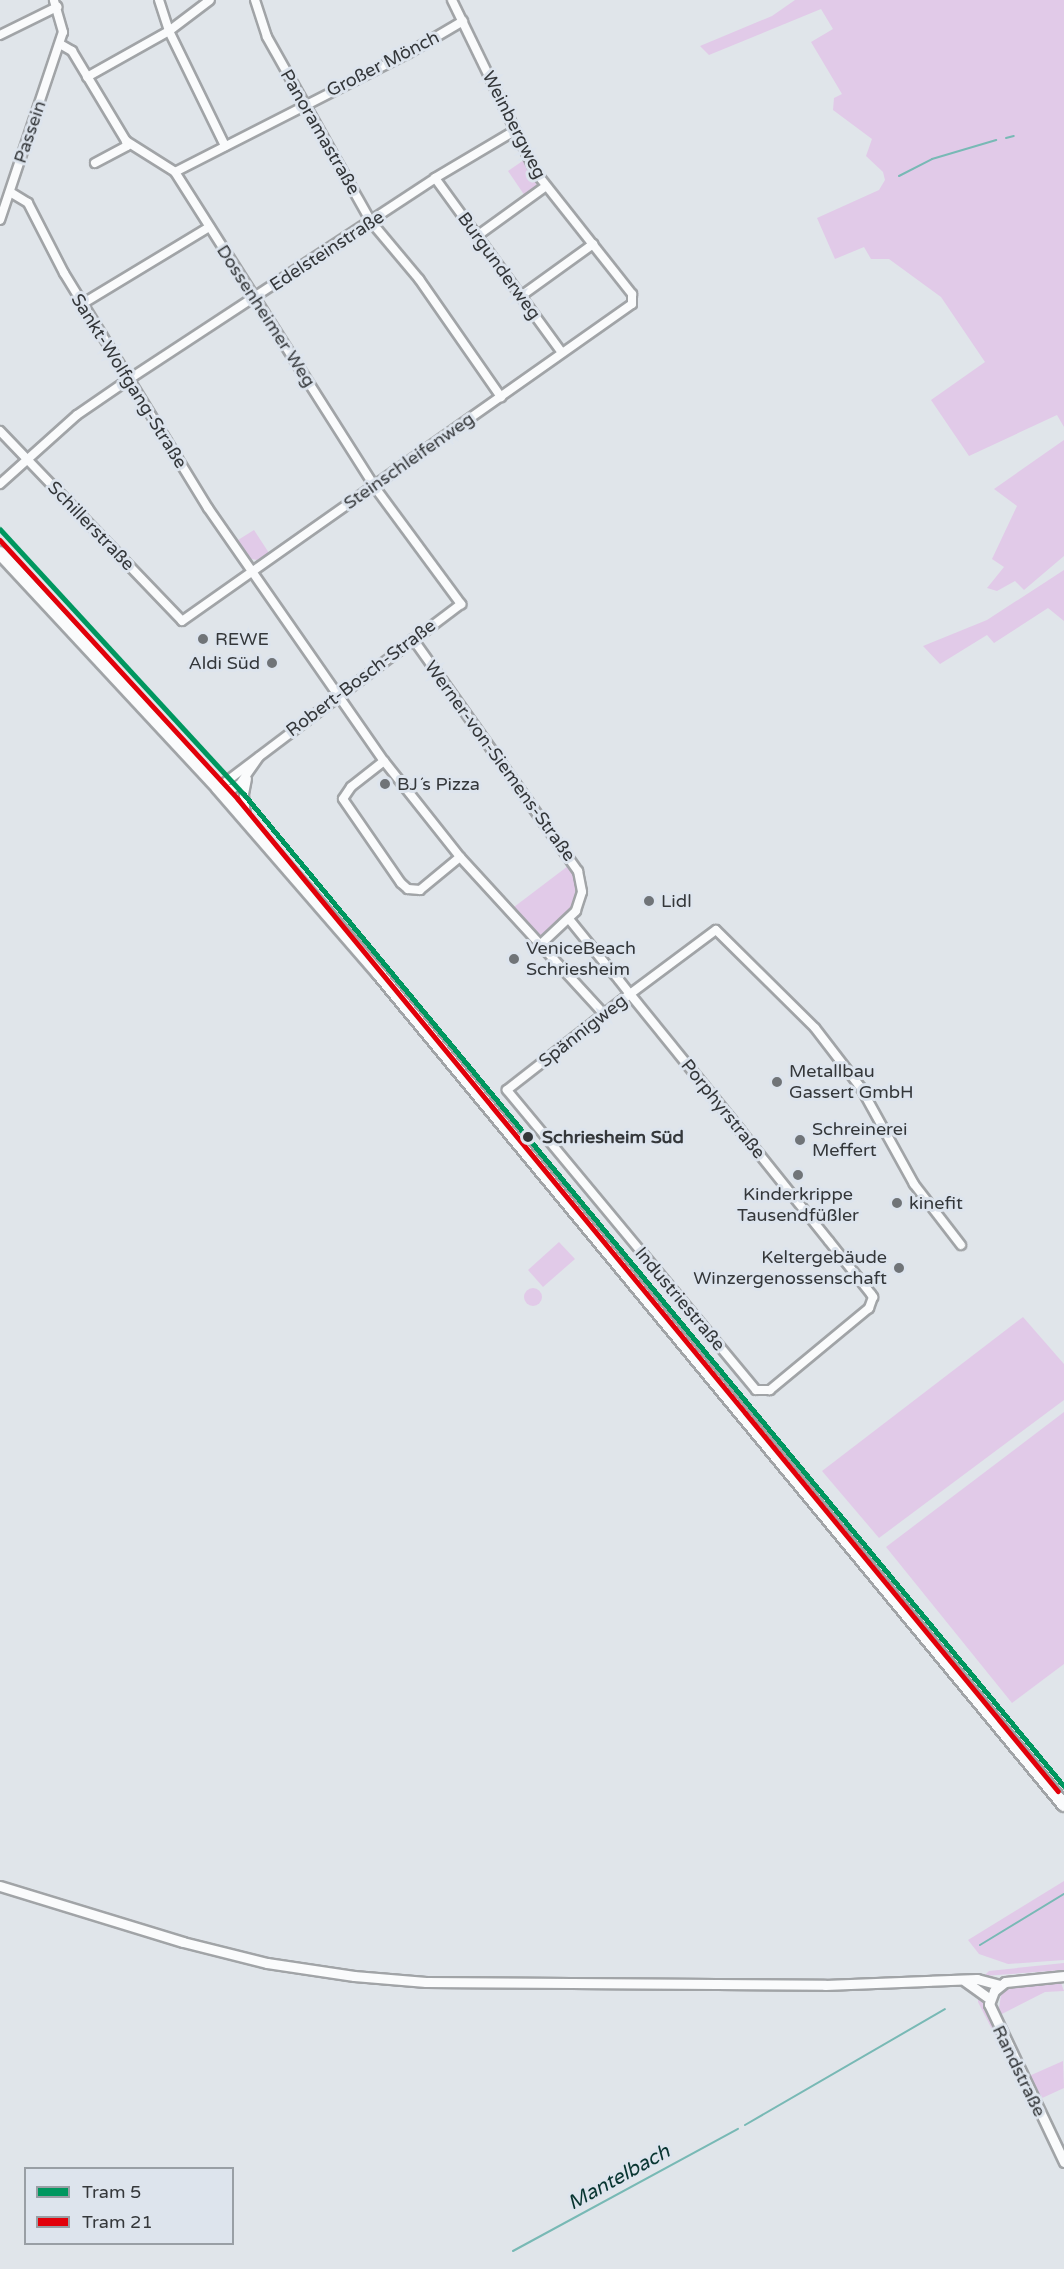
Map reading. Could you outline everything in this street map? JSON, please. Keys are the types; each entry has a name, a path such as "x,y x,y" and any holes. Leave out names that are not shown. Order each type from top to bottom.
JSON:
{"main road":[{"path":"0,553 246,818 549,1179 1064,1805"}],"street":[{"path":"159,0 169,31 225,146"},
{"path":"87,77 169,31 210,0"},
{"name":"Weinbergweg","path":"452,0 514,131 546,186 634,299"},
{"path":"0,35 55,3"},
{"name":"Passein","path":"0,220 60,44 63,27 55,3"},
{"name":"Panoramastraße","path":"255,4 267,37 372,223 419,279 501,397"},
{"name":"Großer Mönch","path":"175,172 303,104 407,54 463,21"},
{"name":"Dossenheimer Weg","path":"60,44 72,51 126,141 175,172 253,300 374,486 461,604"},
{"name":"Edelsteinstraße","path":"0,484 76,415 372,223 435,178 514,131"},
{"path":"95,163 127,146 126,141"},
{"name":"Burgunderweg","path":"435,178 562,353"},
{"path":"477,236 546,186"},
{"name":"Sankt-Wolfgang-Straße","path":"10,192 28,202 82,304 128,380 252,572 384,761 460,857 542,943 604,1014"},
{"path":"82,304 209,227"},
{"path":"521,296 593,244"},
{"name":"Steinschleifenweg","path":"182,621 501,397 634,299"},
{"name":"Schillerstraße","path":"0,431 182,621"},
{"name":"Robert-Bosch-Straße","path":"218,788 337,694 461,604"},
{"name":"Werner-von-Siemens-Straße","path":"413,639 578,871 582,892 569,919 542,943"},
{"name":"Robert-Bosch-Straße","path":"248,778 261,754"},
{"path":"384,761 351,787 343,799 401,883 408,889 420,890 460,857"},
{"path":"218,788 232,789 248,778"},
{"path":"246,818 244,794 248,778"},
{"name":"Porphyrstraße","path":"569,919 871,1294 873,1301"},
{"name":"Spännigweg","path":"507,1090 716,930 815,1028 861,1088 914,1184 961,1245"},
{"name":"Industriestraße","path":"507,1090 756,1390 770,1390 873,1301"},
{"path":"0,1886 183,1942 267,1963 354,1977 426,1982 802,1985 977,1979 1002,1983 1064,1976"},
{"path":"965,1981 990,1999 1002,1983"},
{"name":"Randstraße","path":"990,1999 990,2012 1064,2162"},
{"path":"1054,2143 1064,2138"}],"shaded area":[{"path":"795,0 1064,0 1064,427 1057,415 969,456 931,400 985,362 941,297 889,259 871,259 864,247 835,259 817,218 879,190 885,180 883,172 866,156 872,139 833,110 834,98 842,94 811,42 833,29 821,9 709,55 700,46 772,16"},
{"path":"524,160 540,184 525,196 508,171"},
{"path":"1064,440 1064,556 1024,590 1015,581 997,591 987,588 1004,567 992,559 1017,506 994,489"},
{"path":"254,530 269,553 257,560 251,559 238,540"},
{"path":"1064,570 1064,621 1048,608 994,643 987,635 940,664 923,646 987,620"},
{"path":"568,866 576,878 574,904 567,916 542,938 514,907"},
{"path":"559,1242 575,1259 543,1287 528,1270"},
{"path":"529,1288 537,1288 542,1293 540,1304 529,1306 524,1301 524,1293"},
{"path":"1023,1317 1064,1364 1064,1400 879,1538 822,1471"},
{"path":"1064,1412 1064,1664 1012,1703 886,1547"},
{"path":"1064,1881 1064,1960 1008,1964 979,1954 968,1940"},
{"path":"1064,1963 1064,1970 984,1976 989,1971"},
{"path":"1060,1980 1064,1991 1045,1992 1000,2015 1021,2061 998,2015 1001,1995 1010,1986"},
{"path":"978,1995 981,1998 1041,2125 978,2002"},
{"path":"1063,2061 1064,2088 1040,2099 1029,2076"}],"waterway":[{"path":"1006,138 1014,136"},
{"path":"899,176 932,159 996,140"},
{"name":"Mantelbach","path":"980,1945 1064,1894"},
{"name":"Mantelbach","path":"745,2125 945,2009"},
{"name":"Mantelbach","path":"513,2251 738,2129"}],"tram line":[{"name":"5","path":"0,529 244,794 1064,1786"},
{"name":"21","path":"0,540 238,799 1058,1791"}],"place":[{"name":"REWE","path":"203,639"},
{"name":"Aldi Süd","path":"272,663"},
{"name":"BJ´s Pizza","path":"385,784"},
{"name":"Lidl","path":"649,901"},
{"name":"VeniceBeach Schriesheim","path":"514,959"},
{"name":"Metallbau Gassert GmbH","path":"777,1082"},
{"name":"Schriesheim Süd","path":"528,1137"},
{"name":"Schreinerei Meffert","path":"800,1140"},
{"name":"Kinderkrippe Tausendfüßler","path":"798,1175"},
{"name":"kinefit","path":"897,1203"},
{"name":"Keltergebäude Winzergenossenschaft","path":"899,1268"}]}
